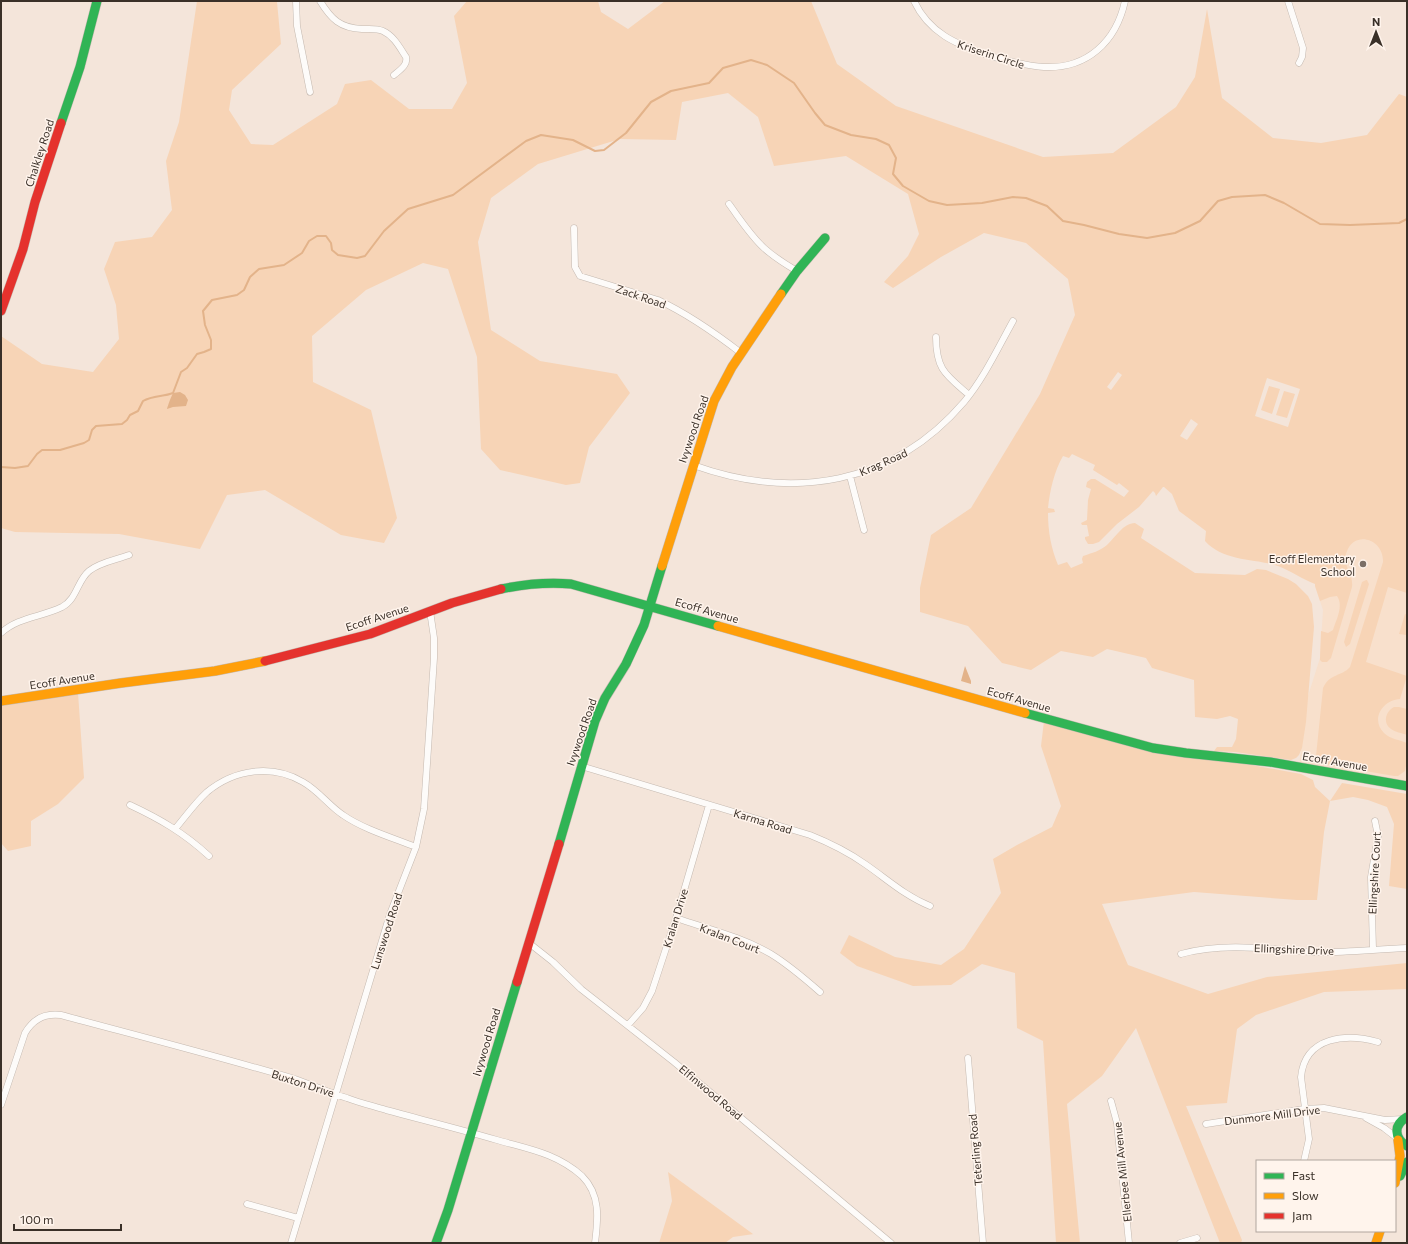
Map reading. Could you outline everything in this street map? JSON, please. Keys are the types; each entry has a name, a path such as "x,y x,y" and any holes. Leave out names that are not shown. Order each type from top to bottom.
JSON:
{"street":[{"name":"Chalkley Road","path":"1,311 23,250 35,202 80,67 97,1"},
{"path":"296,1 297,26 310,92"},
{"path":"320,1 328,14 340,23 354,28 375,29 382,31 392,38 406,56 407,60 406,64 394,75"},
{"name":"Kriserin Circle","path":"914,1 919,11 929,23 936,30 953,41 1024,65 1046,67 1058,66 1081,60 1102,46 1112,36 1118,26 1125,1"},
{"path":"1288,1 1301,42 1302,56 1299,63"},
{"path":"729,204 763,247 772,255 797,271"},
{"name":"Zack Road","path":"574,228 575,267 580,276 658,300 669,305 700,324 741,353"},
{"name":"Ivywood Road","path":"436,1243 448,1210 470,1132 529,943 581,766 605,698 636,645 651,607 693,465 714,401 723,382 741,353 797,271 825,238"},
{"name":"Krag Road","path":"693,465 733,478 770,483 812,482 850,476 889,462 920,444 949,419 981,378 1014,321"},
{"path":"936,337 936,352 940,366 950,379 969,395"},
{"path":"850,476 864,530"},
{"path":"1,633 15,623 63,607 73,597 79,583 89,570 96,566 128,555"},
{"name":"Ecoff Avenue","path":"1,701 121,683 210,672 243,666 384,629 466,599 499,590 532,583 546,582 571,584 1010,709 1153,748 1270,762 1407,786"},
{"name":"Lunswood Road","path":"291,1243 390,914 416,847 424,809 434,658 434,638 430,611"},
{"name":"Karma Road","path":"581,766 810,835 854,856 905,894 930,906"},
{"path":"175,829 198,802 218,784 237,774 259,771 282,774 304,783 313,788 335,810 353,821 416,847"},
{"path":"130,804 175,829 191,840 209,856"},
{"name":"Kralan Drive","path":"628,1025 643,1008 652,991 676,918 709,805"},
{"name":"Ellingshire Court","path":"1373,949 1371,878 1378,836 1375,821"},
{"name":"Kralan Court","path":"676,918 734,937 764,951 793,969 820,992"},
{"name":"Elfinwood Road","path":"529,943 553,962 581,989 628,1025 891,1243"},
{"name":"Ellingshire Drive","path":"1181,954 1202,949 1253,947 1317,952 1407,948"},
{"name":"Buxton Drive","path":"1,1105 25,1033 34,1021 41,1017 54,1014 61,1015 296,1080 347,1098 535,1149 566,1164 581,1176 593,1192 596,1201 598,1219 595,1243"},
{"path":"1304,1160 1309,1139 1301,1081 1301,1072 1305,1061 1314,1048 1326,1040 1340,1038 1362,1038 1378,1042"},
{"name":"Teterling Road","path":"968,1058 983,1243"},
{"name":"Ellerbee Mill Avenue","path":"1111,1101 1118,1123 1129,1243"},
{"name":"Dunmore Mill Drive","path":"1206,1124 1304,1109 1330,1109 1389,1120 1405,1117"},
{"name":"Dunmore Mill Drive","path":"1361,1116 1384,1128 1398,1139"},
{"path":"1396,1177 1400,1155 1400,1145 1396,1130 1400,1122 1405,1117"},
{"path":"1398,1139 1407,1146"},
{"path":"1396,1184 1407,1162"},
{"path":"247,1204 298,1218"},
{"path":"1376,1243 1380,1232"},
{"path":"1180,1243 1197,1238"}],"shaded area":[{"path":"197,1 277,2 281,44 232,90 229,110 251,144 273,145 337,104 345,84 371,80 409,109 452,109 467,83 454,16 467,1 598,1 601,12 628,29 665,1 811,1 837,64 896,106 1043,157 1113,153 1176,107 1195,77 1207,9 1222,98 1273,138 1321,143 1367,135 1399,94 1407,97 1407,593 1388,587 1366,662 1407,676 1400,699 1388,703 1380,711 1378,716 1380,728 1386,735 1407,743 1407,761 1405,771 1398,776 1394,776 1325,764 1316,756 1323,688 1332,677 1350,667 1383,562 1382,554 1379,548 1368,540 1362,539 1356,541 1351,544 1347,551 1346,565 1351,578 1352,587 1331,658 1327,662 1322,662 1320,660 1321,631 1328,633 1333,630 1340,609 1337,596 1320,601 1315,584 1287,570 1269,563 1230,556 1213,548 1205,541 1206,531 1179,511 1172,494 1164,487 1156,496 1153,491 1139,507 1117,524 1099,542 1088,544 1085,539 1085,537 1089,536 1087,525 1082,525 1081,523 1087,520 1088,500 1091,489 1086,487 1087,482 1091,479 1095,479 1124,497 1129,491 1119,483 1117,485 1093,470 1095,465 1072,454 1069,458 1063,456 1055,475 1051,488 1048,508 1054,509 1055,512 1048,513 1048,520 1049,533 1058,565 1067,562 1071,568 1083,563 1083,556 1102,549 1123,528 1127,525 1135,523 1144,529 1141,538 1195,573 1245,575 1257,569 1266,570 1288,579 1296,584 1308,596 1312,604 1314,627 1306,722 1302,748 1299,755 1291,760 1235,752 1214,751 1217,747 1232,747 1236,739 1238,719 1230,716 1217,719 1195,717 1194,680 1152,668 1146,658 1107,649 1093,657 1061,651 1031,670 1002,663 968,626 920,612 920,588 931,535 971,508 1040,394 1075,315 1068,279 1026,243 984,233 941,257 893,288 884,282 908,256 919,234 908,194 846,156 774,166 758,117 728,93 682,102 676,140 620,139 538,164 491,198 478,242 491,330 540,361 617,374 630,393 589,447 580,483 566,485 500,470 481,449 477,357 448,269 423,263 366,290 312,336 313,382 371,410 397,518 384,543 341,535 265,490 227,495 200,549 119,534 15,532 1,528 1,336 42,364 93,372 119,339 116,305 104,269 115,242 152,237 172,210 166,161 179,122","holes":["1118,372 1122,375 1111,390 1107,387","1267,378 1300,389 1288,427 1255,416","1191,419 1198,424 1187,440 1180,436"]},
{"name":"Ecoff Elementary School","path":"1407,379 1407,786 1299,766 1308,696 1320,658 1323,610 1315,586"},
{"path":"1269,386 1280,389 1272,414 1261,410"},
{"path":"1284,391 1295,394 1287,418 1276,415"},
{"path":"180,392 185,395 188,400 186,406 167,409 173,393"},
{"path":"1366,580 1369,584 1350,644 1346,647 1344,642 1362,582"},
{"path":"1405,614 1407,615 1406,635 1399,634"},
{"path":"965,666 971,681 971,684 961,681"},
{"path":"78,693 84,778 58,804 31,821 31,846 8,851 1,843 1,704"},
{"path":"1394,707 1407,709 1407,735 1393,730 1387,724 1387,714"},
{"path":"1044,721 1190,758 1246,764 1301,774 1313,780 1315,787 1330,801 1324,832 1317,900 1297,900 1194,892 1102,904 1128,965 1208,994 1267,977 1407,963 1407,989 1324,992 1256,1015 1237,1029 1227,1103 1186,1106 1242,1240 1241,1243 1220,1243 1136,1028 1102,1076 1067,1104 1080,1243 1056,1243 1043,1041 1017,1028 1015,973 982,964 951,985 913,986 857,966 840,953 849,935 895,957 941,965 964,949 1001,893 993,859 1052,827 1061,806 1041,746"},
{"path":"1342,783 1407,794 1407,889 1389,886 1394,824 1387,807 1368,800 1353,797 1330,801"},
{"path":"668,1172 754,1234 733,1237 725,1243 659,1243 672,1201"}],"waterway":[{"path":"1,467 15,468 28,466 42,450 60,450 84,443 89,440 92,430 96,426 122,424 130,415 138,411 143,401 173,393 181,372 187,368 197,354 211,349 211,340 205,325 203,311 212,300 237,295 244,290 250,277 259,269 284,265 302,253 309,241 317,236 326,236 331,243 332,250 338,255 357,258 365,256 384,231 408,209 453,195 526,141 541,135 573,140 595,151 604,150 626,133 651,102 671,91 709,83 723,68 751,60 767,65 794,83 825,125 851,135 876,139 889,145 896,158 893,174 903,186 929,201 947,205 982,203 1013,197 1026,198 1047,206 1063,221 1119,234 1147,238 1175,233 1200,221 1218,201 1232,197 1265,195 1284,203 1320,224 1350,225 1399,223 1407,219"}],"traffic: fast":[{"path":"61,123 80,67 97,1"},
{"path":"781,294 797,271 825,238"},
{"path":"559,844 595,721 605,698 626,664 644,625 662,566"},
{"path":"501,589 536,584 571,584 718,626"},
{"path":"1025,713 1153,748 1270,762 1407,786"},
{"path":"436,1243 448,1210 517,982"},
{"path":"1407,1117 1402,1120 1397,1128 1400,1139 1407,1146"},
{"path":"1400,1176 1407,1162"}],"traffic: slow":[{"path":"662,566 714,401 732,367 781,294"},
{"path":"718,626 1025,713"},
{"path":"1,701 215,671 265,661"},
{"path":"1396,1178 1400,1156 1398,1140"},
{"path":"1376,1243 1380,1232"}],"traffic: jam":[{"path":"1,311 23,249 35,202 61,123"},
{"path":"265,661 370,634 452,603 501,589"},
{"path":"517,982 559,844"}],"place":[{"name":"Ecoff Elementary School","path":"1363,564"}]}
